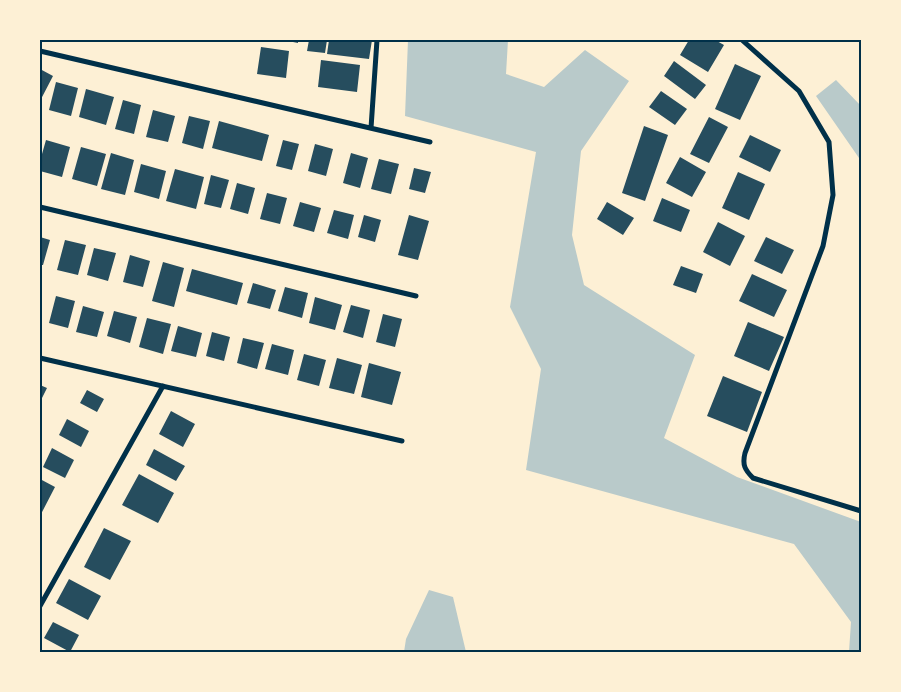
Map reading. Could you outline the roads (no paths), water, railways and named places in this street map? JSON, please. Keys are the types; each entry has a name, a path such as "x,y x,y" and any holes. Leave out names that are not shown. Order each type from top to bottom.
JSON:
{"street":[{"path":"371,128 377,40"},
{"path":"742,40 799,91 829,142 833,195 823,246 742,464 753,478 861,511"},
{"path":"40,51 430,142"},
{"path":"40,207 416,296"},
{"path":"40,358 402,441"},
{"path":"40,606 163,386"}]}
